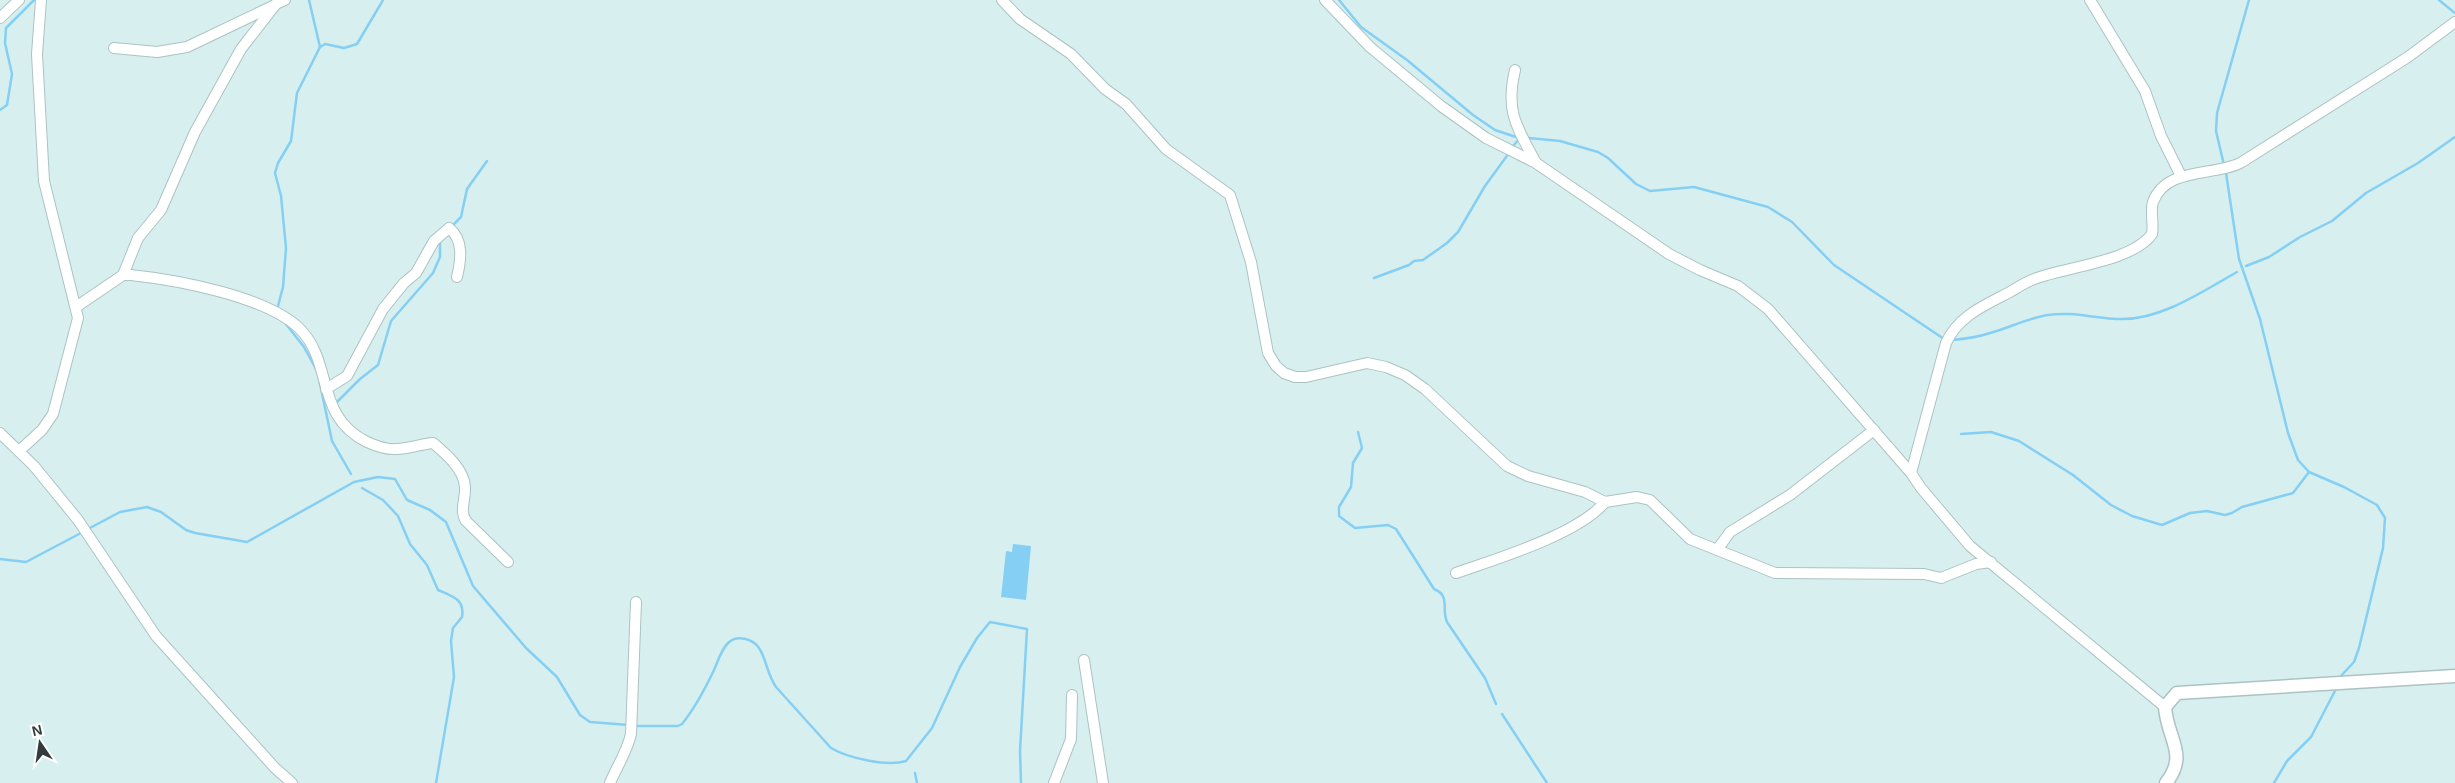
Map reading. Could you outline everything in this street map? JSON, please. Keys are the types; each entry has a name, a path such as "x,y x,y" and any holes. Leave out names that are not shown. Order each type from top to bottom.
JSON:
{"street":[{"path":"0,18 18,0"},
{"path":"19,451 42,430 53,414 78,318 44,180 37,54 41,0"},
{"path":"1002,0 1020,19 1071,54 1105,89 1126,104 1166,149 1230,195 1251,262 1268,352 1276,366 1284,373 1295,377 1306,376 1367,363 1386,367 1405,375 1425,389 1507,466 1528,476 1585,492 1604,502 1637,496 1650,500 1690,539 1776,573 1924,574 1941,578 1976,564 1991,562"},
{"path":"1325,0 1370,47 1440,106 1486,138 1536,163 1669,254 1738,286 1768,309 1912,473 1921,488 1970,546 2165,707"},
{"path":"2090,0 2146,91 2160,136 2182,176"},
{"path":"76,307 122,275 138,238 162,210 195,132 240,49 280,2"},
{"path":"114,48 157,52 187,47 280,2"},
{"path":"1912,473 1946,343 1956,325 1976,310 2036,278 2072,270 2139,247 2152,234 2153,202 2170,181 2182,176 2232,168 2408,57 2455,22"},
{"path":"1515,70 1510,92 1512,115 1536,163"},
{"path":"326,389 347,376 383,309 404,283 416,273 434,241 449,228 455,233 461,254 457,277"},
{"path":"122,275 155,277 219,291 264,306 289,319 301,330 311,346 338,418 346,430 384,448 395,450 433,443 442,450 464,478 465,488 462,515 508,562"},
{"path":"1717,550 1730,532 1790,495 1874,430"},
{"path":"0,433 34,466 83,526 156,636 276,768 292,783"},
{"path":"1456,573 1525,548 1563,530 1597,511 1604,502"},
{"path":"610,783 627,751 631,734 636,602"},
{"path":"1084,660 1102,783"},
{"path":"2166,783 2175,771 2178,761 2166,721 2165,707 2177,693 2455,676"},
{"path":"1054,783 1071,739 1072,694"}],"water":[{"path":"1013,544 1031,546 1026,600 1001,597 1006,551 1012,552"}],"waterway":[{"path":"0,110 7,105 12,74 5,43 6,28 34,0"},
{"path":"277,310 283,287 286,248 281,196 275,173 278,163 291,141 297,93 320,47 309,0"},
{"path":"320,47 325,44 344,48 357,44 383,0"},
{"path":"1339,0 1361,27 1407,60 1473,115 1495,130 1519,138"},
{"path":"2224,165 2216,131 2217,113 2249,0"},
{"path":"2439,0 2455,13"},
{"path":"2246,266 2269,257 2300,237 2332,221 2366,193 2418,163 2455,137"},
{"path":"1513,146 1520,138"},
{"path":"1529,138 1560,141 1598,152 1608,158 1636,184 1650,191 1694,187 1768,207 1792,222 1834,265 1944,339"},
{"path":"1374,278 1409,265 1414,261 1423,260 1447,243 1458,232 1485,186 1509,153"},
{"path":"451,227 461,217 467,189 487,161"},
{"path":"2226,173 2239,259 2260,319 2288,433 2298,460 2309,472 2344,487 2377,505 2385,518 2383,548 2359,648 2354,662 2340,677"},
{"path":"335,404 360,379 378,365 391,321 433,273 440,257 440,241"},
{"path":"1952,340 1981,336 2033,318 2048,315 2066,314 2112,319 2151,315 2181,303 2237,272"},
{"path":"286,324 304,347 316,369"},
{"path":"319,379 332,441 351,474"},
{"path":"1358,432 1362,448 1353,463 1351,487 1339,507 1339,516 1355,528 1388,525 1396,529 1434,589 1442,595 1447,622 1485,678 1496,704"},
{"path":"1961,434 1991,432 2019,441 2073,475 2111,505 2132,516 2162,525 2190,513 2207,511 2225,515 2242,507 2293,493 2309,472"},
{"path":"88,529 120,512 147,507 161,512 186,530 247,542 354,482 378,477 395,479 407,500 430,510 446,522 473,586 526,648 557,677 580,715 590,722 629,725"},
{"path":"362,488 383,500 398,516 410,544 427,565 438,590 456,599 461,606 462,617 453,628 451,641 454,677 436,783"},
{"path":"0,559 26,562 81,533"},
{"path":"636,726 678,726 682,724 703,691 728,643 740,638 753,642 759,648 776,687 831,748 847,755 878,762 898,763 906,761 932,728 960,667 977,638 990,622 1027,629 1020,751 1021,783"},
{"path":"2274,783 2287,761 2311,737 2337,687"},
{"path":"1502,714 1547,783"},
{"path":"915,773 917,783"}]}
